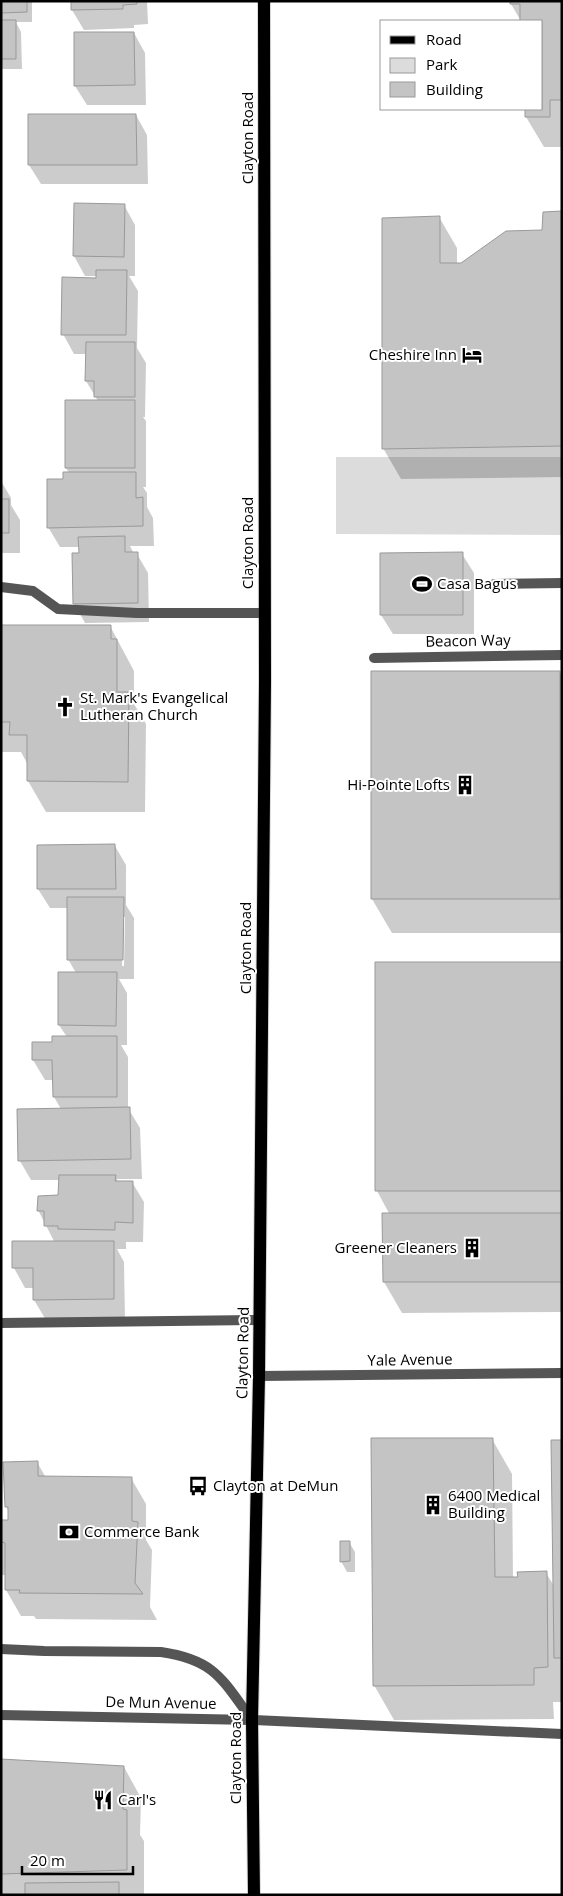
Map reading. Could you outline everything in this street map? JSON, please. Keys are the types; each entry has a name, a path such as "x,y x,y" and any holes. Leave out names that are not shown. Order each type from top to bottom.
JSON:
{"main road":[{"name":"Clayton Road","path":"254,1895 252,1720 260,1320 265,613 264,1"}],"street":[{"path":"494,584 562,583"},
{"path":"1,587 33,591 58,609 137,613 265,613"},
{"name":"Beacon Way","path":"374,658 562,655"},
{"path":"1,1323 260,1320"},
{"name":"Yale Avenue","path":"259,1376 562,1373"},
{"name":"De Mun Avenue","path":"1,1649 161,1652 180,1655 197,1660 219,1676 252,1720"},
{"name":"De Mun Avenue","path":"1,1715 252,1720"},
{"path":"252,1720 562,1734"}],"green space":[{"path":"336,457 562,457 562,535 336,534"}],"building":[{"path":"1,1 27,1 27,12 1,13"},
{"path":"71,1 137,1 137,4 123,5 123,9 71,10"},
{"path":"510,1 562,1 562,100 550,100 550,117 525,117 525,110 543,110 543,20 520,20 520,4 510,4"},
{"path":"1,20 16,20 16,59 1,59"},
{"path":"74,32 134,32 135,85 74,86"},
{"path":"28,114 136,114 137,165 28,165"},
{"path":"74,203 125,204 124,257 73,256"},
{"name":"Cheshire Inn","path":"562,211 562,446 382,449 382,218 440,216 440,263 461,263 506,231 542,230 543,212"},
{"path":"96,270 127,270 126,335 61,335 62,277 96,278"},
{"path":"86,342 135,342 135,397 94,397 94,381 85,381"},
{"path":"65,400 135,400 135,468 65,468"},
{"path":"63,472 136,472 136,498 143,497 143,526 47,528 47,479 63,479"},
{"path":"1,499 9,499 9,533 1,533"},
{"path":"125,536 125,552 138,552 138,603 73,604 72,553 79,553 78,537"},
{"name":"Casa Bagus","path":"463,552 463,615 380,615 380,553"},
{"name":"St. Mark's Evangelical Lutheran Church","path":"1,625 111,625 111,639 117,639 117,692 129,692 128,782 27,781 27,735 9,735 10,722 1,722"},
{"name":"Hi-Pointe Lofts","path":"371,671 560,671 560,899 371,899"},
{"path":"115,844 116,889 37,889 37,845"},
{"path":"67,897 124,897 123,960 67,960"},
{"path":"375,962 562,962 561,1191 375,1191"},
{"path":"58,972 117,972 116,1026 58,1025"},
{"path":"52,1036 117,1036 117,1097 53,1097 52,1060 32,1060 32,1042 52,1042"},
{"path":"130,1107 131,1159 18,1161 17,1109"},
{"path":"59,1175 116,1175 115,1181 133,1181 133,1223 115,1222 115,1230 58,1229 58,1226 44,1226 44,1211 37,1211 38,1196 58,1195"},
{"name":"Greener Cleaners","path":"382,1213 562,1213 562,1282 383,1282"},
{"path":"12,1241 114,1241 114,1299 33,1300 33,1268 12,1268"},
{"name":"6400 Medical Building","path":"371,1438 493,1438 495,1577 518,1577 517,1572 547,1571 548,1667 534,1668 534,1685 373,1686"},
{"path":"551,1440 562,1440 562,1658 554,1658"},
{"name":"Commerce Bank","path":"38,1461 38,1476 132,1477 132,1521 138,1522 135,1583 143,1594 19,1593 20,1590 5,1590 5,1543 1,1542 1,1520 8,1520 8,1507 5,1507 3,1462"},
{"path":"340,1541 350,1541 350,1561 340,1562"},
{"path":"1,1759 124,1766 123,1809 127,1810 127,1870 1,1874"},
{"path":"119,1882 119,1895 25,1895 25,1883"}],"place":[{"name":"Cheshire Inn","path":"472,355"},
{"name":"Casa Bagus","path":"422,584"},
{"name":"St. Mark's Evangelical Lutheran Church","path":"65,707"},
{"name":"Hi-Pointe Lofts","path":"465,785"},
{"name":"Greener Cleaners","path":"472,1248"},
{"name":"Clayton at DeMun","path":"198,1486"},
{"name":"6400 Medical Building","path":"433,1505"},
{"name":"Commerce Bank","path":"69,1532"},
{"name":"Carl's","path":"103,1800"}]}
